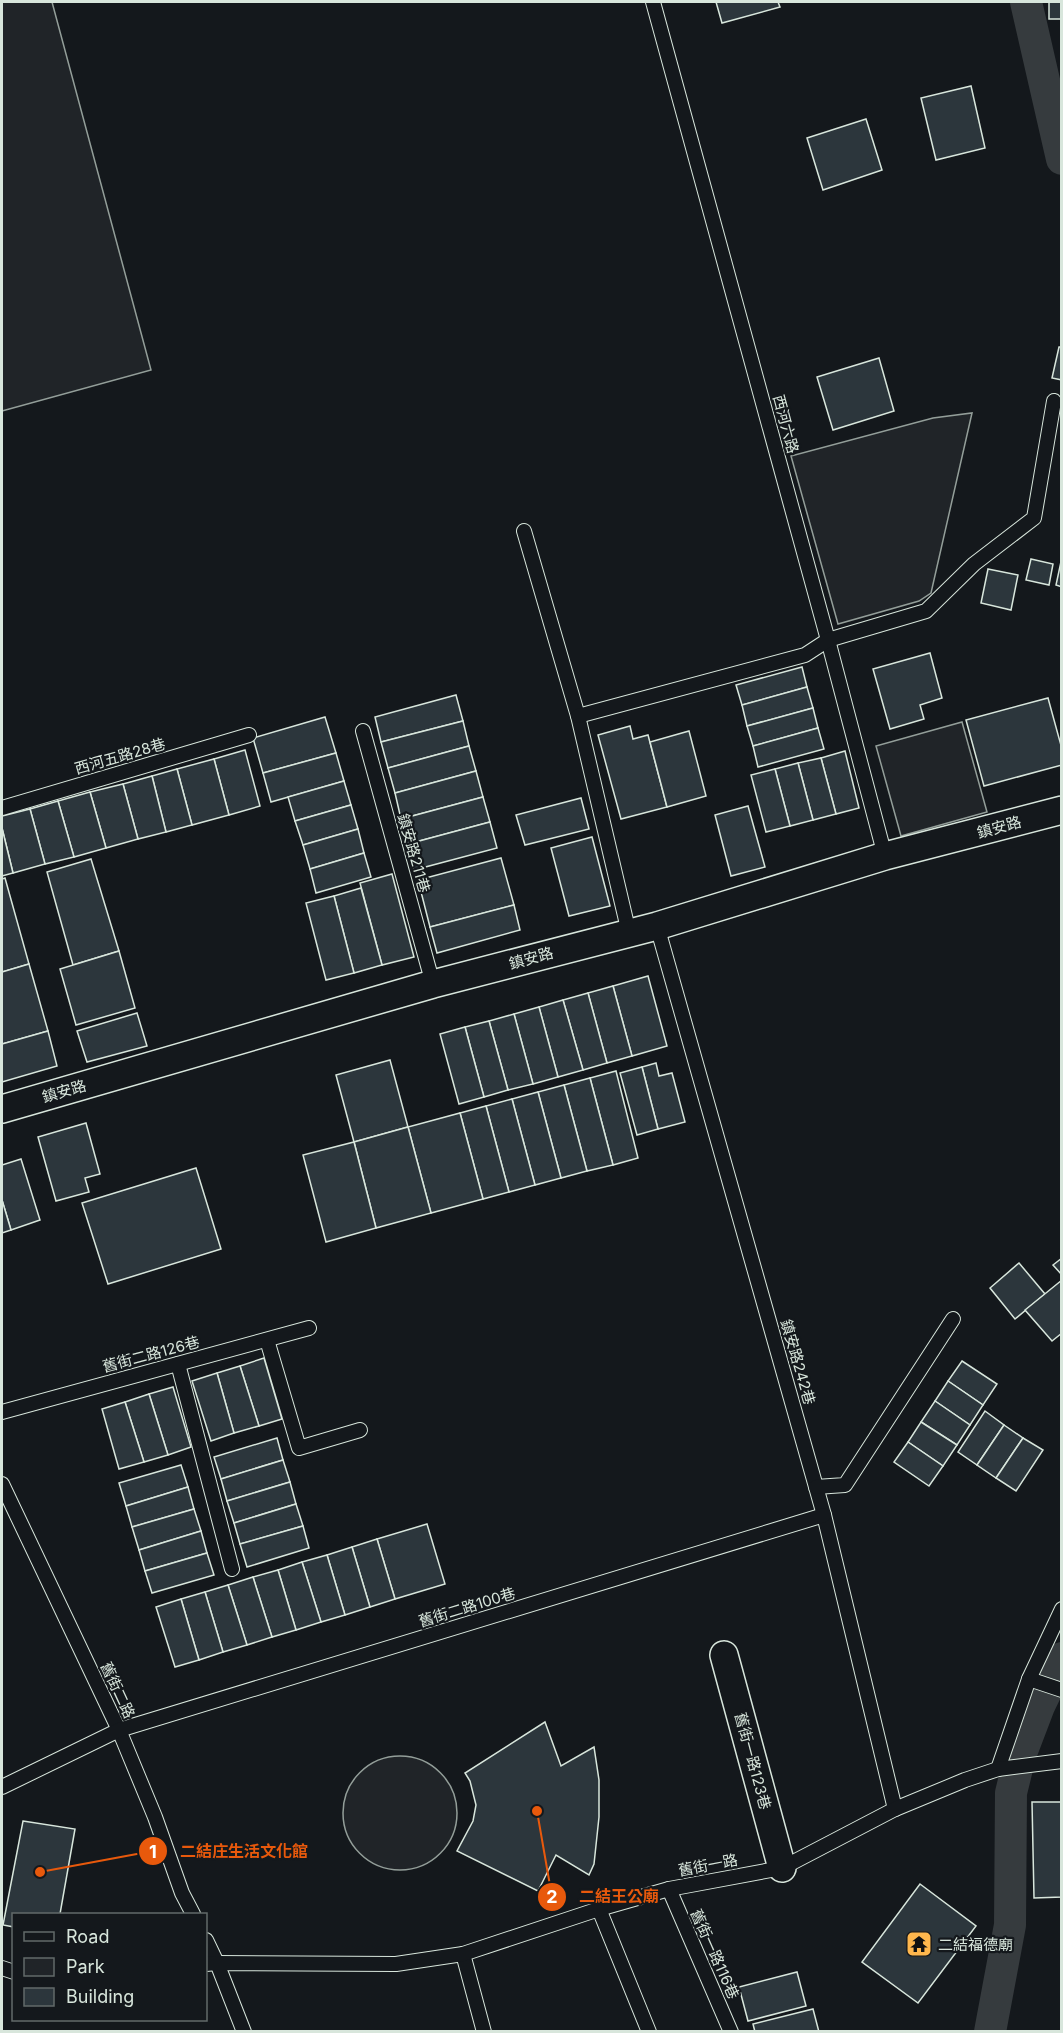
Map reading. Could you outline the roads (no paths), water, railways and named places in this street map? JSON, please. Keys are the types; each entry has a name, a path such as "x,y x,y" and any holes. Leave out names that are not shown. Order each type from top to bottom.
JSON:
{"street":[{"name":"鎮安路","path":"2,1109 433,984 657,926 885,856 1062,810"},
{"name":"舊街一路123巷","path":"724,1655 782,1868"}],"lane":[{"name":"西河六路","path":"653,2 885,856"},
{"path":"578,716 805,655 828,640 926,611 974,564 1034,518 1054,401"},
{"path":"524,531 578,716 629,933"},
{"name":"鎮安路211巷","path":"363,731 433,984"},
{"name":"西河五路28巷","path":"2,808 249,735"},
{"name":"鎮安路242巷","path":"657,926 824,1515 895,1809"},
{"path":"816,1487 845,1485 953,1318"},
{"name":"舊街二路126巷","path":"2,1412 309,1328"},
{"path":"267,1340 299,1448 360,1430"},
{"path":"178,1364 232,1569"},
{"name":"舊街二路","path":"2,1484 119,1730 155,1817 182,1893 192,1913"},
{"name":"舊街二路100巷","path":"2,1788 119,1730 824,1515"},
{"path":"998,1769 1029,1679 1062,1609"},
{"path":"1029,1679 1062,1690"},
{"name":"舊街一路","path":"211,1963 396,1964 463,1954 669,1889 782,1868 895,1809 964,1780 998,1769 1062,1761"},
{"name":"舊街一路116巷","path":"669,1889 731,2031"},
{"path":"599,1910 649,2031"},
{"path":"207,1945 211,1963 244,2031"},
{"path":"463,1954 484,2031"}],"waterway":[{"path":"1026,2 1062,159"},
{"path":"990,2032 1010,1925 1011,1793 1020,1756 1039,1706 1062,1658"}],"place":[{"name":"二結王公廟","path":"537,1811"},
{"name":"二結庄生活文化館","path":"40,1872"},
{"name":"二結福德廟","path":"919,1944"}]}
